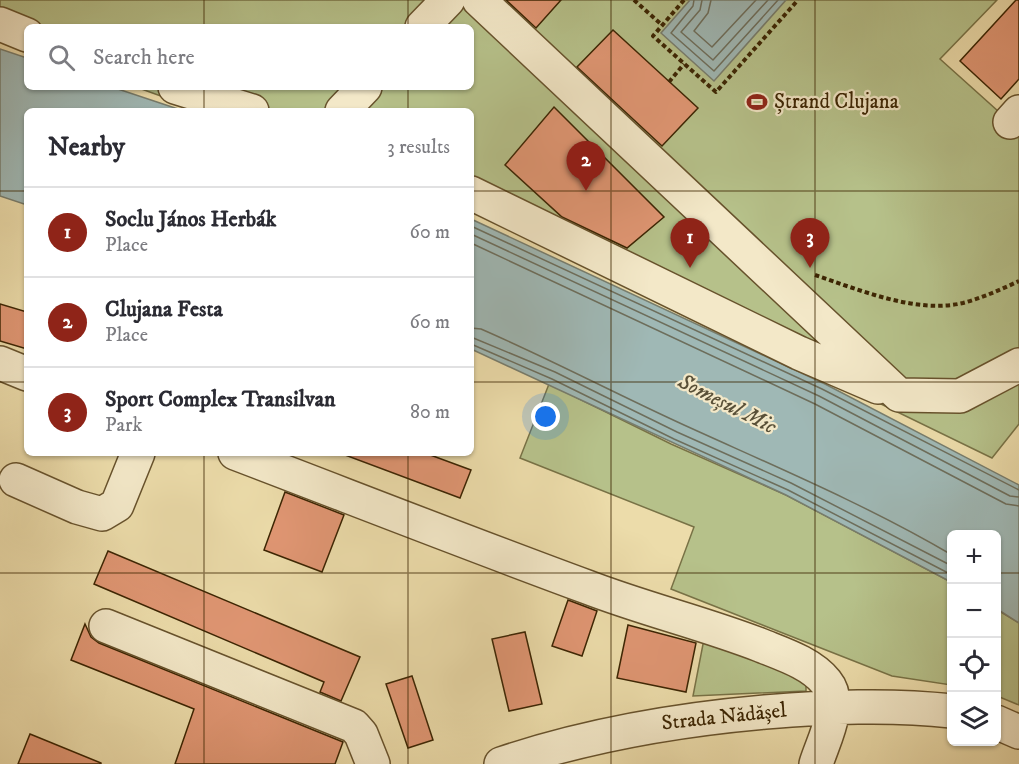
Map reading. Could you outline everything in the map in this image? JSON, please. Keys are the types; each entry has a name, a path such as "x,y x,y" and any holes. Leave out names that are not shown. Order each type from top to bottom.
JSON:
{"street":[{"path":"425,24 448,0"},
{"path":"479,0 899,395"},
{"path":"0,24 24,34"},
{"path":"185,90 242,108"},
{"path":"345,108 362,90"},
{"path":"474,194 799,353 899,395 960,396 1019,365"},
{"path":"0,363 24,373"},
{"path":"16,480 77,507 102,514 117,505 137,456"},
{"path":"243,456 590,589 719,629 787,656 813,670 827,683 833,695 834,706 816,764"},
{"path":"106,626 354,726 361,734 373,764"},
{"name":"Strada Nădășel","path":"501,764 555,746 639,727 718,716 834,706 913,707 947,711"},
{"path":"1001,725 1019,732"}],"path":[{"path":"634,0 662,25"},
{"path":"684,0 652,36 716,92 798,0"},
{"path":"669,82 684,64"},
{"path":"805,272 885,297 928,305 962,303 1019,281"}],"green space":[{"path":"0,0 997,0 940,59 1019,130 1019,424 992,458 700,316 474,210 474,108 194,108 144,90 474,90 474,24 24,24 24,28 0,37"},
{"path":"549,384 671,444 786,495 947,580 947,684 892,676 671,589 694,527 520,458"},
{"path":"1001,612 1019,623 1019,705 1001,698"},
{"path":"704,639 750,654 806,682 806,691 693,696"}],"water":[{"path":"690,0 786,0 714,81 661,33"},
{"path":"0,49 24,57 24,90 121,90 175,108 24,108 24,204 0,196"},
{"name":"Someșul Mic","path":"474,220 825,384 1019,485 1019,623 1001,612 1001,530 947,530 947,580 786,495 474,350"}],"building":[{"path":"506,0 561,0 536,28"},
{"path":"1016,0 1019,0 1019,79 1001,99 960,61"},
{"path":"613,30 698,108 662,146 577,67"},
{"path":"554,107 664,217 627,248 562,217 505,165"},
{"path":"0,304 24,311 24,348 0,341"},
{"path":"348,456 433,456 471,470 460,498"},
{"path":"285,492 344,515 322,572 264,550"},
{"path":"108,551 360,657 341,701 320,692 324,682 94,584"},
{"path":"568,600 597,611 582,656 552,646"},
{"path":"85,624 91,637 99,643 343,742 335,764 175,764 194,709 71,660"},
{"path":"628,625 696,643 686,692 617,678"},
{"path":"525,632 542,704 509,711 492,639"},
{"path":"412,676 433,740 408,748 386,684"},
{"path":"30,734 101,763 101,764 18,764"}],"place":[{"name":"Ștrand Clujana","path":"757,102"},
{"name":"Clujana Festa","path":"586,191"},
{"name":"Soclu János Herbák","path":"690,268"},
{"name":"Sport Complex Transilvan","path":"810,268"}]}
